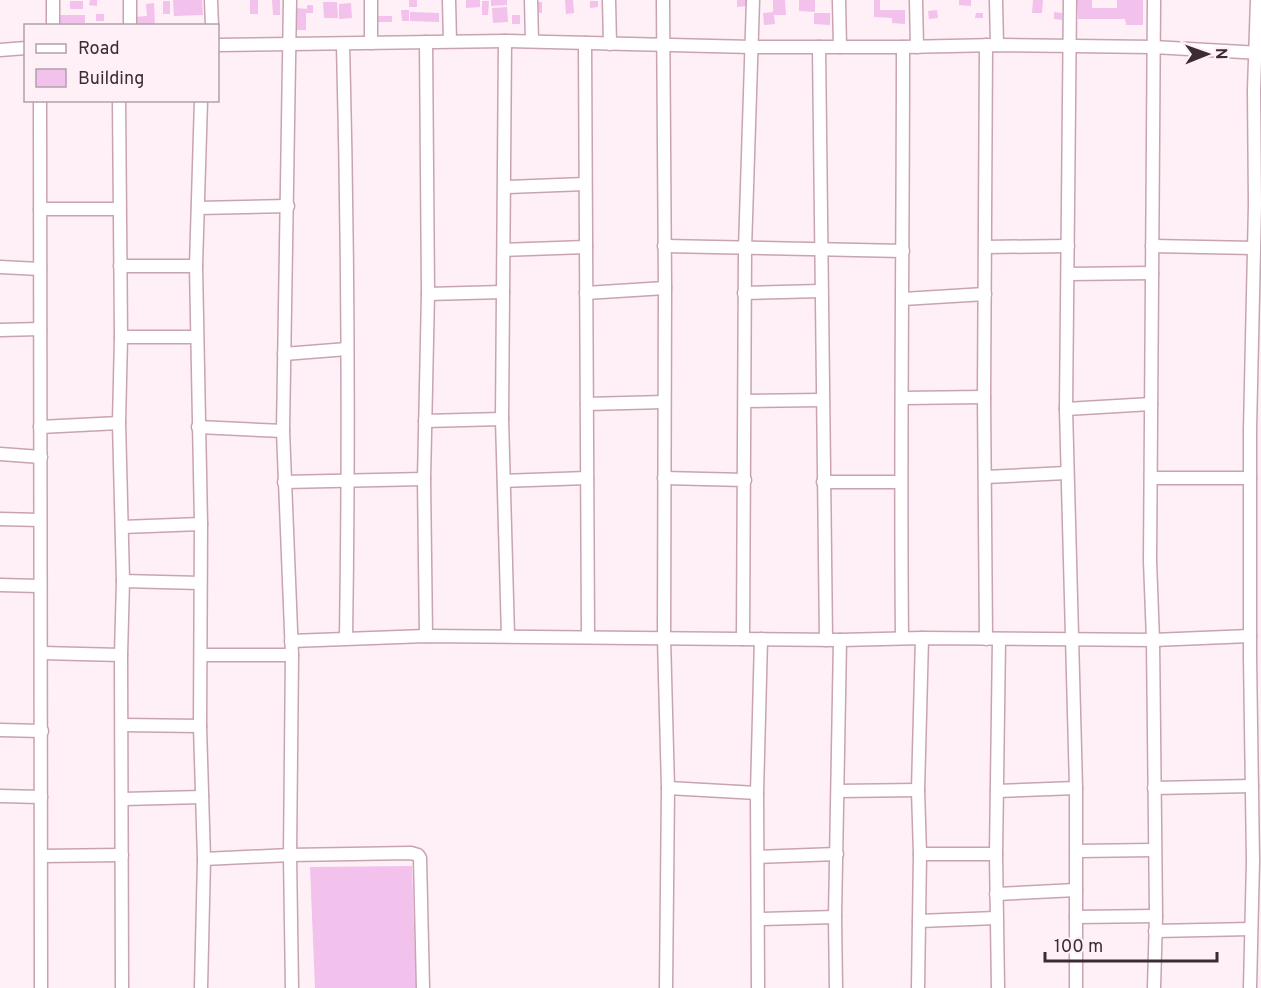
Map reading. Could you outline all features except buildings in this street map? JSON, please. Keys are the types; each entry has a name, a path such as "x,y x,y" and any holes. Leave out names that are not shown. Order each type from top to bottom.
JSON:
{"street":[{"path":"53,0 53,24"},
{"path":"130,0 130,24"},
{"path":"212,0 212,24"},
{"path":"290,0 283,431 292,655 290,855 292,988"},
{"path":"371,0 371,43"},
{"path":"449,0 450,40"},
{"path":"531,0 532,41"},
{"path":"609,0 610,44"},
{"path":"663,0 664,638 668,788 666,988"},
{"path":"743,639 744,293 753,0"},
{"path":"839,0 840,47"},
{"path":"916,0 917,47"},
{"path":"996,0 991,45 984,398 997,791 998,988"},
{"path":"1070,0 1066,473 1076,788 1076,988"},
{"path":"1154,0 1150,561 1156,916 1154,988"},
{"path":"1250,988 1251,929 1257,861 1252,786 1255,657 1250,636 1250,478 1255,430 1254,248 1258,205 1257,0"},
{"path":"219,45 290,46 450,40 752,47 991,45 1153,47 1258,53"},
{"path":"505,41 502,419 508,636"},
{"path":"426,42 428,294 424,479 426,636"},
{"path":"585,43 588,637"},
{"path":"343,44 347,198 346,638"},
{"path":"819,46 826,640"},
{"path":"902,638 903,47"},
{"path":"0,50 24,48"},
{"path":"40,102 41,988"},
{"path":"119,102 121,337 119,423 123,581 121,655 122,988"},
{"path":"201,102 196,337 201,524 200,726 204,859 201,988"},
{"path":"505,187 585,184"},
{"path":"198,208 288,206"},
{"path":"40,208 119,209"},
{"path":"664,246 903,251"},
{"path":"986,247 1068,246"},
{"path":"1152,246 1254,248"},
{"path":"504,250 586,247"},
{"path":"120,267 196,266"},
{"path":"0,267 40,269"},
{"path":"1068,274 1152,273"},
{"path":"586,293 665,288"},
{"path":"744,293 821,291"},
{"path":"428,294 503,292"},
{"path":"903,299 985,294"},
{"path":"0,330 40,329"},
{"path":"121,337 196,337"},
{"path":"284,354 347,349"},
{"path":"903,398 984,398"},
{"path":"745,400 822,400"},
{"path":"587,404 664,402"},
{"path":"1066,409 1151,404"},
{"path":"425,421 502,419"},
{"path":"40,427 119,423"},
{"path":"198,428 283,431"},
{"path":"0,454 41,457"},
{"path":"986,477 1066,473"},
{"path":"504,481 587,478"},
{"path":"664,478 745,480"},
{"path":"1151,478 1250,478"},
{"path":"285,482 424,479"},
{"path":"824,482 901,482"},
{"path":"0,519 40,520"},
{"path":"122,526 201,524"},
{"path":"123,581 200,583"},
{"path":"0,585 39,586"},
{"path":"291,641 426,636 1153,640 1250,636"},
{"path":"918,988 920,854 918,790 922,638"},
{"path":"758,988 757,793 761,639"},
{"path":"836,988 835,916 840,640"},
{"path":"42,653 121,655"},
{"path":"201,655 292,655"},
{"path":"122,725 200,726"},
{"path":"0,730 42,730"},
{"path":"1154,788 1252,786"},
{"path":"668,788 757,793"},
{"path":"997,791 1076,788"},
{"path":"838,791 918,790"},
{"path":"0,796 41,796"},
{"path":"123,799 202,797"},
{"path":"1077,851 1154,850"},
{"path":"204,859 290,855 411,853 418,855 420,858 423,988"},
{"path":"758,857 837,854"},
{"path":"920,854 996,854"},
{"path":"42,856 122,855"},
{"path":"996,894 1076,890"},
{"path":"759,919 835,916"},
{"path":"1076,917 1156,916"},
{"path":"920,921 996,918"},
{"path":"1155,931 1251,929"}]}
